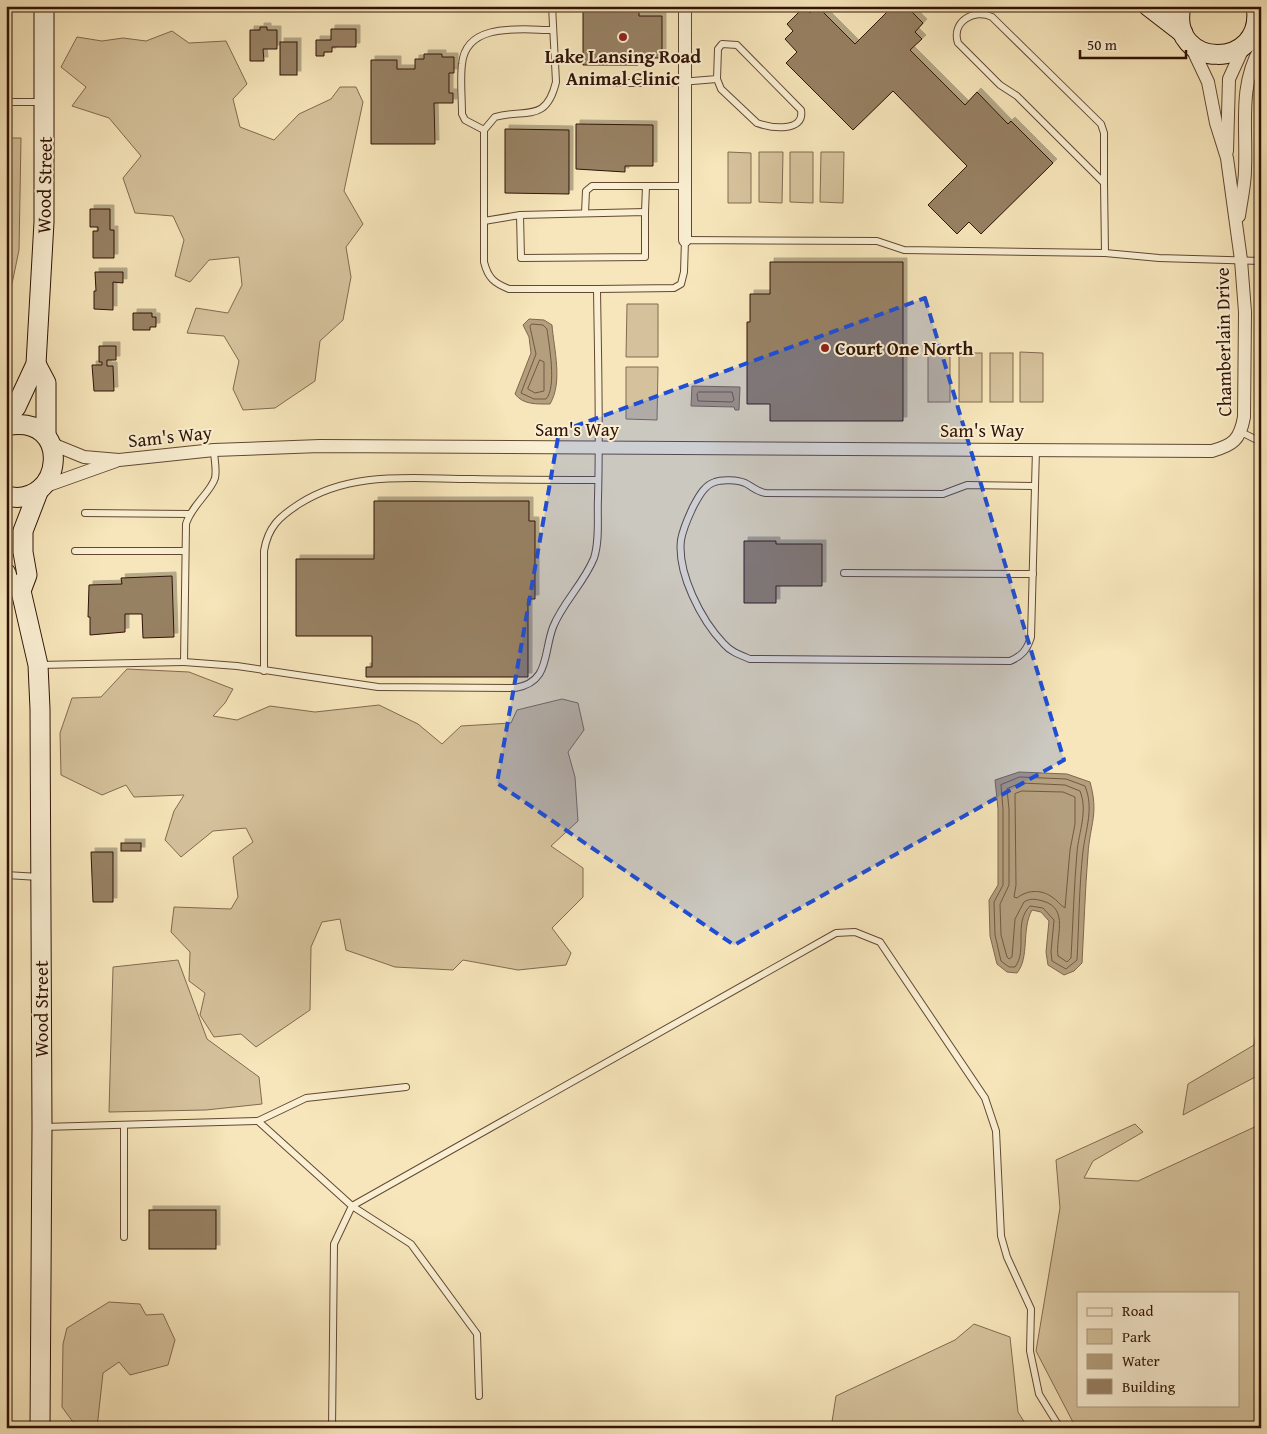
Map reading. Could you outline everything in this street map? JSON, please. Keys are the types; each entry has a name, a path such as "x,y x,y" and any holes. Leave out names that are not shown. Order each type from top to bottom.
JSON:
{"street":[{"name":"Wood Street","path":"6,419 16,407 36,364 44,230 44,6"},
{"path":"684,6 685,240"},
{"path":"1148,6 1202,52 1219,55 1232,53 1254,43"},
{"path":"1181,6 1179,17 1186,38"},
{"path":"1237,233 1245,171 1245,90 1254,43 1256,6"},
{"name":"Chamberlain Drive","path":"1036,449 1212,451 1229,446 1242,432 1244,417 1245,312 1241,260 1227,158 1216,123 1208,82 1186,38"},
{"name":"Chamberlain Drive","path":"1227,158 1230,123 1229,79 1254,43"},
{"name":"Wood Street","path":"36,364 46,383 49,439 53,469 41,489 23,530 23,552 27,575 21,591 38,666 42,1127 40,1428"},
{"path":"6,426 18,423 26,425 49,439"},
{"name":"Sam's Way","path":"49,439 84,457 118,460 214,450 320,446 1036,449"},
{"name":"Sam's Way","path":"41,489 118,460"},
{"path":"6,496 15,498 41,489"},
{"name":"Wood Street","path":"6,574 8,580 21,591"}],"lane":[{"path":"552,6 556,82 548,103 539,111 529,115 495,117 484,130 484,262 487,275 496,284 509,289 674,288 681,284 684,272 685,240 878,241 904,250 1105,253 1159,258 1261,261"},
{"path":"1104,182 1017,96 1000,86 958,43 956,38 958,26 968,16 972,14 986,14 992,17 1101,124 1104,133 1105,253"},
{"path":"484,130 465,120 462,114 462,62 466,52 478,37 494,30 552,30"},
{"path":"722,44 736,45 801,110 802,117 799,123 794,126 764,126 756,123 721,88 717,79 718,49 722,44"},
{"path":"582,83 717,79"},
{"path":"6,100 11,102 45,102"},
{"path":"585,213 586,191 592,186 684,186"},
{"path":"520,215 521,258 645,257 646,186"},
{"path":"484,221 520,215 645,212"},
{"path":"38,666 184,662 378,687 515,688 528,686 536,680 542,671 548,640 555,623 594,558 597,542 597,289"},
{"path":"1242,432 1261,442"},
{"path":"1034,486 967,485 943,494 766,493 758,492 739,481 716,481 708,485 698,497 685,525 681,541 682,555 691,593 697,606 724,644 736,654 750,659 1010,661 1020,657 1028,648 1031,638 1036,449"},
{"path":"184,662 184,552 186,524 189,514 213,482 216,470 214,450"},
{"path":"264,671 264,551 266,538 272,525 281,516 319,491 376,479 598,480"},
{"path":"85,513 189,514"},
{"path":"75,551 184,552"},
{"path":"844,573 1033,574"},
{"path":"6,875 41,877"},
{"path":"332,1428 334,1244 352,1206 836,934 855,932 880,942 985,1098 996,1132 1001,1236 1007,1257 1031,1309 1030,1351 1039,1394 1060,1428"},
{"path":"42,1127 258,1121 306,1098 406,1086"},
{"path":"258,1121 352,1206 411,1244 477,1334 478,1396"},
{"path":"124,1125 124,1237"}],"highlighted area":[{"path":"925,298 1064,760 734,945 497,783 559,432"}],"green space":[{"path":"172,31 189,43 226,41 247,84 233,99 240,127 274,140 299,114 331,99 340,87 356,87 363,102 344,191 363,224 346,247 351,277 343,320 320,341 315,381 275,408 243,410 233,389 239,361 224,336 187,333 196,308 228,313 242,285 239,257 209,260 190,282 175,276 184,240 173,216 135,213 123,178 141,156 109,118 72,106 86,87 61,67 77,37 102,41 123,38 146,41"},
{"path":"6,138 21,138 19,250 6,313"},
{"path":"728,152 751,153 751,203 728,203"},
{"path":"759,152 783,152 782,203 759,202"},
{"path":"790,152 813,152 813,203 790,202"},
{"path":"821,152 844,152 843,203 820,202"},
{"path":"627,304 658,304 658,357 626,357"},
{"path":"928,352 950,352 950,402 928,402"},
{"path":"1020,352 1043,353 1043,402 1020,402"},
{"path":"959,353 982,353 982,402 959,402"},
{"path":"990,353 1013,353 1013,402 990,402"},
{"path":"626,367 658,367 657,420 626,419"},
{"path":"127,669 189,672 233,689 225,703 213,716 237,720 270,706 315,712 379,705 418,724 442,744 461,726 511,723 517,710 562,699 578,703 584,730 568,752 575,777 578,821 551,846 583,868 583,897 552,928 571,953 566,965 518,970 463,960 453,970 395,967 346,950 340,919 322,922 311,947 310,1010 256,1047 241,1034 214,1037 200,1015 205,993 189,981 190,952 171,932 174,907 231,909 238,897 233,857 253,842 246,828 213,831 181,857 165,840 174,811 184,795 134,797 126,785 102,795 61,775 60,733 72,698 101,697"},
{"path":"178,960 207,1039 259,1077 262,1104 206,1110 109,1112 113,967"},
{"path":"1261,1024 1261,1074 1183,1115 1188,1084 1254,1045 1257,1026"},
{"path":"1135,1124 1143,1132 1093,1161 1084,1178 1138,1181 1261,1124 1261,1428 1076,1428 1036,1351 1060,1208 1056,1160"},
{"path":"109,1302 140,1304 146,1315 163,1314 175,1340 168,1365 130,1375 119,1362 103,1373 97,1428 83,1428 82,1423 73,1422 62,1407 63,1344 67,1328"},
{"path":"974,1324 1010,1337 1018,1412 1028,1428 831,1428 836,1396 955,1340"}],"water":[{"path":"529,319 544,320 552,325 557,376 554,395 550,404 526,402 515,394 531,353 529,337 523,325"},
{"path":"692,386 740,387 739,410 735,410 734,407 691,406"},
{"path":"1019,772 1067,774 1090,782 1093,793 1094,811 1088,854 1082,963 1074,971 1064,975 1048,965 1046,952 1049,921 1041,912 1032,910 1027,926 1025,951 1021,967 1017,973 1007,972 997,964 990,936 989,900 998,885 998,809 995,780"}],"building":[{"path":"817,6 855,44 893,6 899,12 906,6 923,23 915,32 922,39 910,50 965,105 977,92 1008,124 1011,121 1053,163 981,234 969,222 957,234 928,205 967,166 893,91 853,130 786,63 797,52 785,39 793,31 787,24 804,7 810,13"},
{"name":"Lake Lansing Road Animal Clinic","path":"583,9 639,9 639,16 662,16 662,58 638,58 638,65 583,65"},
{"path":"260,27 267,27 267,30 277,30 277,49 263,49 264,61 250,61 250,30 260,30"},
{"path":"331,29 356,29 356,47 332,47 332,52 324,52 324,56 316,56 316,40 331,40"},
{"path":"280,42 297,42 297,75 280,75"},
{"path":"424,54 442,54 442,57 454,57 454,73 449,73 449,93 453,93 453,103 434,103 435,144 371,144 371,60 397,60 397,69 415,69 415,59 424,59"},
{"path":"576,124 653,125 653,166 625,166 625,172 576,169"},
{"path":"505,129 569,130 569,194 505,193"},
{"path":"90,209 110,209 110,230 114,230 114,258 93,258 93,231 98,231 98,227 90,227"},
{"name":"Court One North","path":"770,262 903,262 903,421 770,421 770,404 747,404 747,322 750,322 750,294 770,294"},
{"path":"95,272 123,272 123,283 113,282 113,310 94,309 94,291 96,291"},
{"path":"133,313 152,313 152,317 156,317 156,327 150,327 150,330 133,330"},
{"path":"99,346 116,346 116,360 107,360 107,366 113,366 114,391 94,391 92,365 102,365 102,362 99,362"},
{"path":"374,501 529,501 529,521 535,521 535,599 528,599 528,677 366,677 366,667 372,667 372,636 296,636 296,559 374,559"},
{"path":"744,541 776,541 776,544 822,544 822,586 776,586 776,603 744,603"},
{"path":"172,576 174,637 143,638 142,614 125,614 125,632 90,635 90,617 88,617 89,585 122,584 121,578"},
{"path":"121,843 141,843 141,851 121,851"},
{"path":"91,852 113,852 113,902 93,902"},
{"path":"149,1210 216,1210 216,1249 149,1249"}],"place":[{"name":"Lake Lansing Road Animal Clinic","path":"623,37"},
{"name":"Court One North","path":"825,348"}]}
